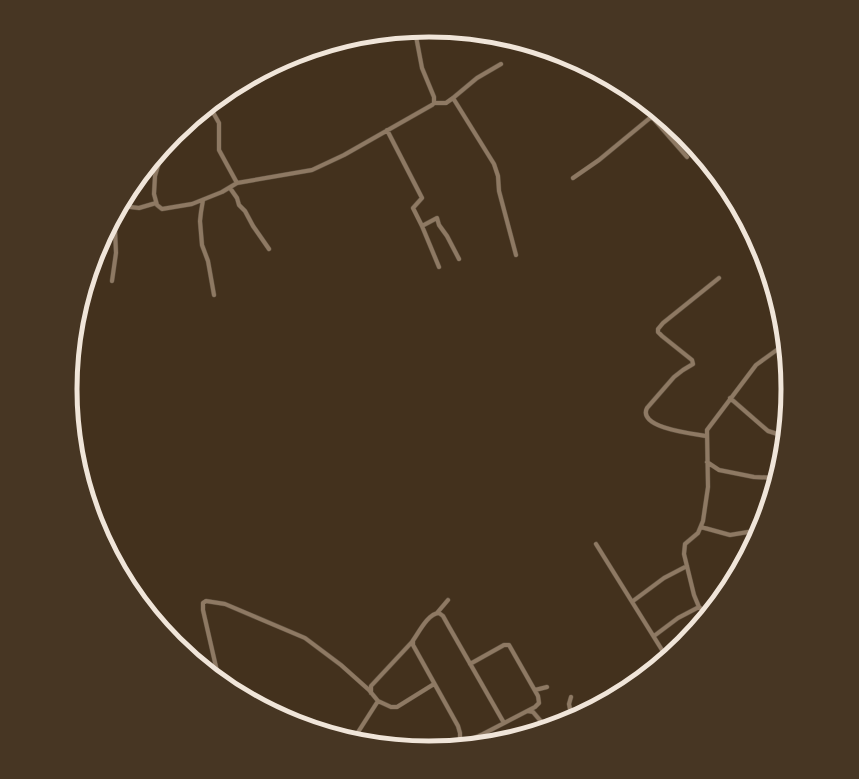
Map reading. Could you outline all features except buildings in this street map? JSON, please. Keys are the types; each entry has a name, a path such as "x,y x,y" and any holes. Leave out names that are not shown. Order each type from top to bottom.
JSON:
{"street":[{"path":"416,38 422,68 434,97 434,103"},
{"path":"158,164 155,176 156,203 159,208 166,210 204,200 230,188 237,183 316,168 344,155 427,109 434,103 443,104 453,98 477,78 501,64"},
{"path":"453,98 494,164 498,176 499,191 516,255"},
{"path":"213,112 219,123 219,150 237,183"},
{"path":"573,178 652,117 687,157"},
{"path":"387,130 422,198 413,208 439,268"},
{"path":"230,188 237,198 239,205 245,211 253,226 270,249"},
{"path":"204,200 200,221 202,245 208,261 214,295"},
{"path":"128,207 139,208 156,203"},
{"path":"422,226 437,218 439,225 448,236 459,258"},
{"path":"112,281 116,253 115,230"},
{"path":"706,436 666,428 650,421 645,412 674,377 693,364 692,360 659,334 658,329 719,278"},
{"path":"704,611 699,607 684,554 685,544 698,533 703,521 708,487 706,436 708,427 756,365 779,347"},
{"path":"730,398 768,432 779,435"},
{"path":"707,462 719,470 754,477 771,478"},
{"path":"701,526 730,535 752,531"},
{"path":"596,544 633,601 664,653"},
{"path":"633,601 664,578 687,566"},
{"path":"371,693 371,686 413,640 420,629 448,600"},
{"path":"217,670 203,610 203,603 206,601 225,604 305,638 341,665 378,701 391,707 397,707 434,684"},
{"path":"654,636 678,618 699,607"},
{"path":"436,613 443,616 504,723"},
{"path":"413,640 413,645 458,726 460,733 459,740"},
{"path":"470,664 507,644 535,690 540,702 528,710 471,739"},
{"path":"535,690 547,687"},
{"path":"571,697 569,704 571,712"},
{"path":"357,734 378,701"},
{"path":"528,710 534,712 543,723"}]}
